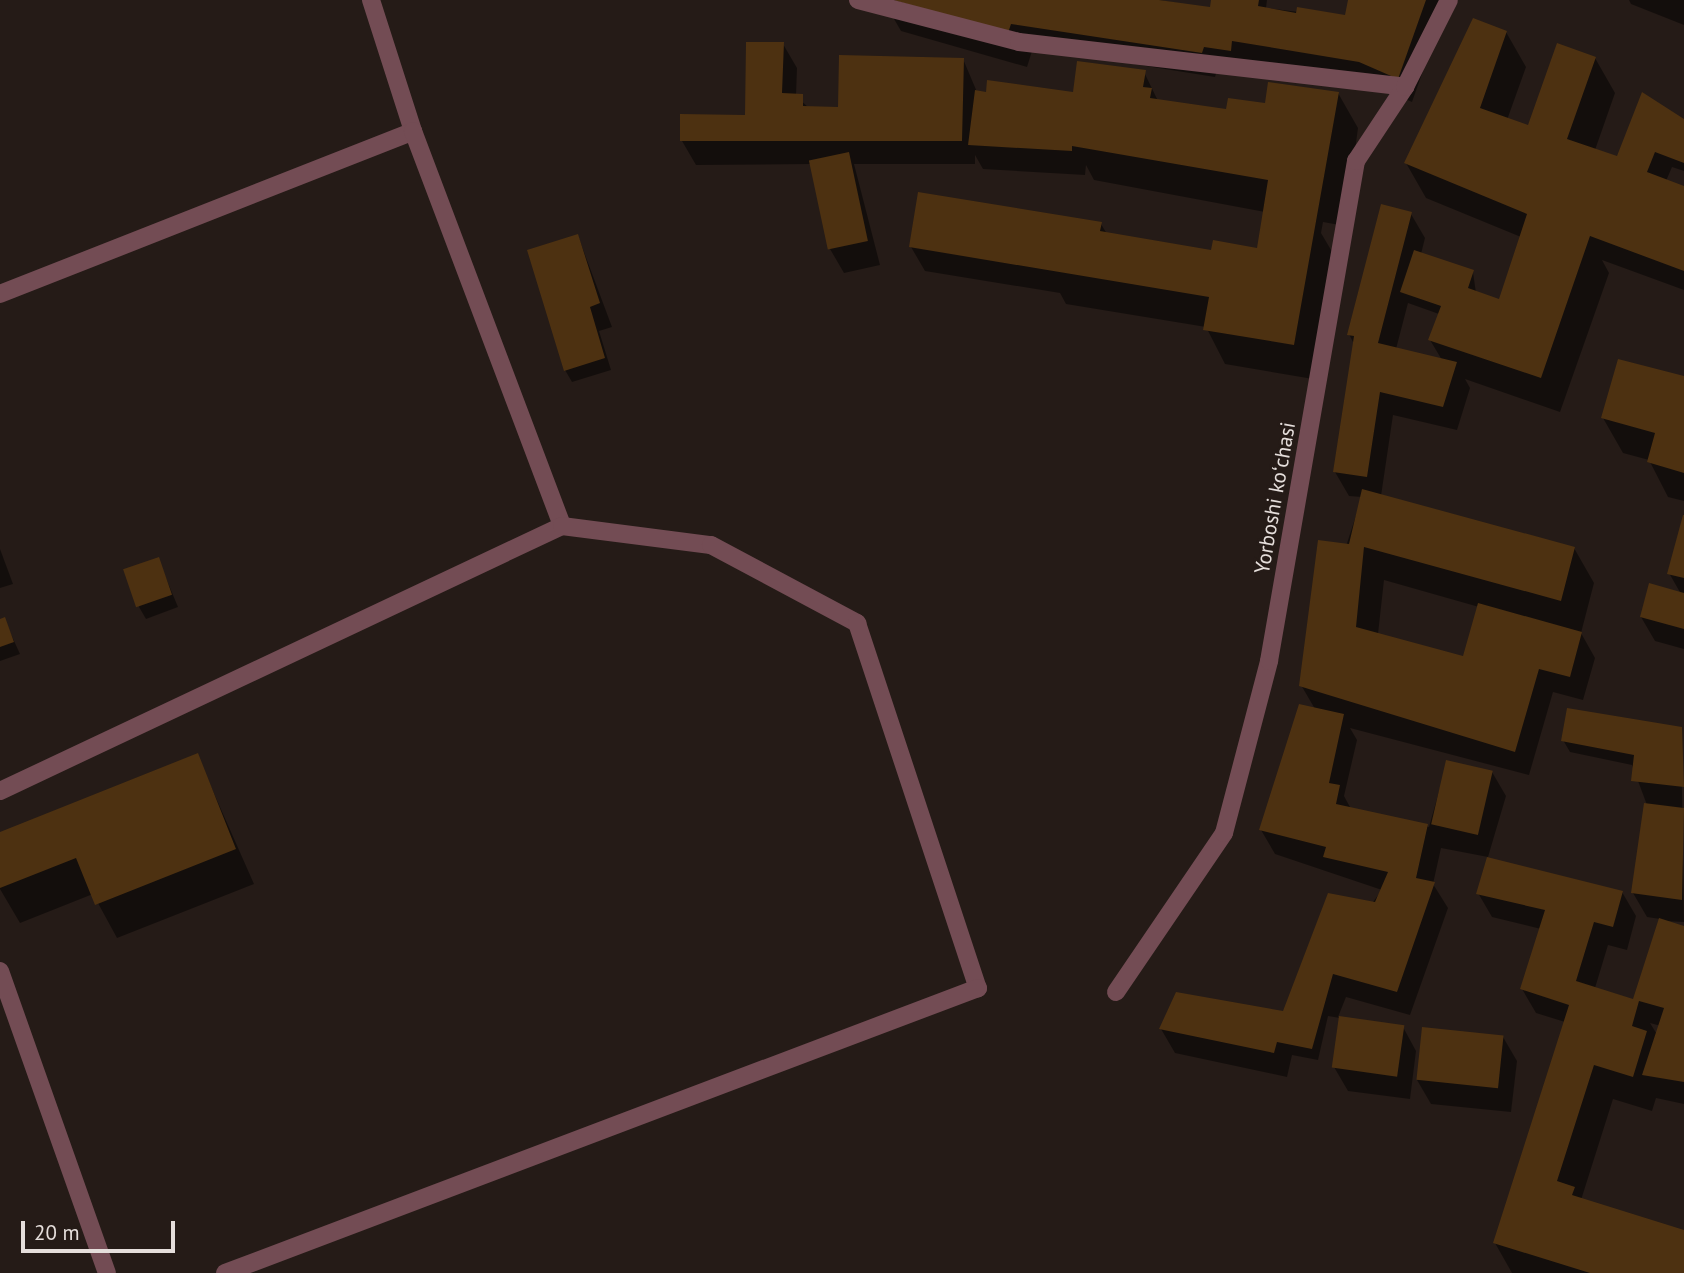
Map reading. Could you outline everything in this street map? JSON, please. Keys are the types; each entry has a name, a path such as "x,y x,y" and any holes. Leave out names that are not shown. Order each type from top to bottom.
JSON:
{"street":[{"path":"371,0 413,131 562,526"},
{"path":"858,0 1018,42 1405,87"},
{"name":"Yorboshi koʻchasi","path":"1116,992 1224,832 1269,661 1356,161 1405,87 1449,0"},
{"path":"0,294 413,131"},
{"path":"0,791 562,526 711,545 857,623 978,988 225,1273"},
{"path":"0,971 107,1273"}],"building":[{"path":"893,0 1159,0 1210,7 1211,0 1259,0 1258,6 1296,13 1297,7 1345,15 1348,0 1426,0 1398,79 1359,62 1232,41 1231,51 1204,47 1202,53 1011,24 1008,33"},
{"path":"1473,18 1507,31 1480,108 1528,125 1557,43 1596,57 1567,139 1617,156 1642,92 1684,119 1684,163 1655,152 1647,172 1684,186 1684,271 1590,236 1541,378 1428,340 1441,306 1400,292 1414,250 1474,270 1468,288 1499,299 1527,214 1404,163"},
{"path":"746,42 784,42 782,93 803,94 803,106 838,107 839,55 964,58 962,141 680,141 680,114 745,115"},
{"path":"1077,61 1146,70 1143,87 1152,88 1150,98 1226,109 1228,98 1265,103 1268,82 1339,92 1294,345 1203,330 1209,297 909,247 918,192 1102,222 1100,231 1211,250 1213,240 1257,248 1268,180 1072,146 1072,151 968,145 975,90 986,92 987,80 1073,92"},
{"path":"849,152 868,241 828,250 809,161"},
{"path":"1381,204 1412,212 1378,343 1457,362 1443,407 1380,392 1367,477 1333,472 1354,336 1347,335"},
{"path":"578,234 600,303 590,307 605,358 564,371 527,250"},
{"path":"1618,359 1684,376 1684,473 1647,462 1655,433 1601,418"},
{"path":"1362,489 1575,547 1561,601 1364,547 1356,627 1463,656 1478,603 1582,632 1570,677 1539,669 1515,752 1299,686 1318,540 1349,544"},
{"path":"1684,515 1684,578 1667,574"},
{"path":"159,557 172,595 136,607 123,569"},
{"path":"1649,583 1684,593 1684,629 1640,617"},
{"path":"5,617 14,642 0,647 0,619"},
{"path":"1299,704 1344,714 1329,783 1340,785 1336,804 1428,824 1416,878 1435,882 1397,992 1333,974 1312,1049 1277,1042 1274,1053 1159,1029 1176,992 1283,1011 1328,893 1375,902 1388,872 1323,857 1326,847 1259,830"},
{"path":"1567,708 1682,727 1684,787 1631,781 1634,755 1561,741"},
{"path":"198,753 236,849 95,905 76,858 0,888 0,832"},
{"path":"1446,760 1493,771 1478,835 1431,824"},
{"path":"1644,803 1684,808 1682,900 1631,893"},
{"path":"1487,857 1623,891 1613,927 1594,922 1576,981 1633,999 1659,918 1684,926 1684,1082 1642,1075 1664,1008 1639,1001 1632,1026 1647,1031 1633,1077 1594,1065 1557,1181 1575,1187 1572,1195 1684,1230 1684,1273 1590,1273 1493,1243 1569,1005 1520,989 1545,910 1476,894"},
{"path":"1339,1016 1404,1025 1397,1077 1332,1067"},
{"path":"1422,1027 1504,1036 1498,1088 1416,1080"}]}
